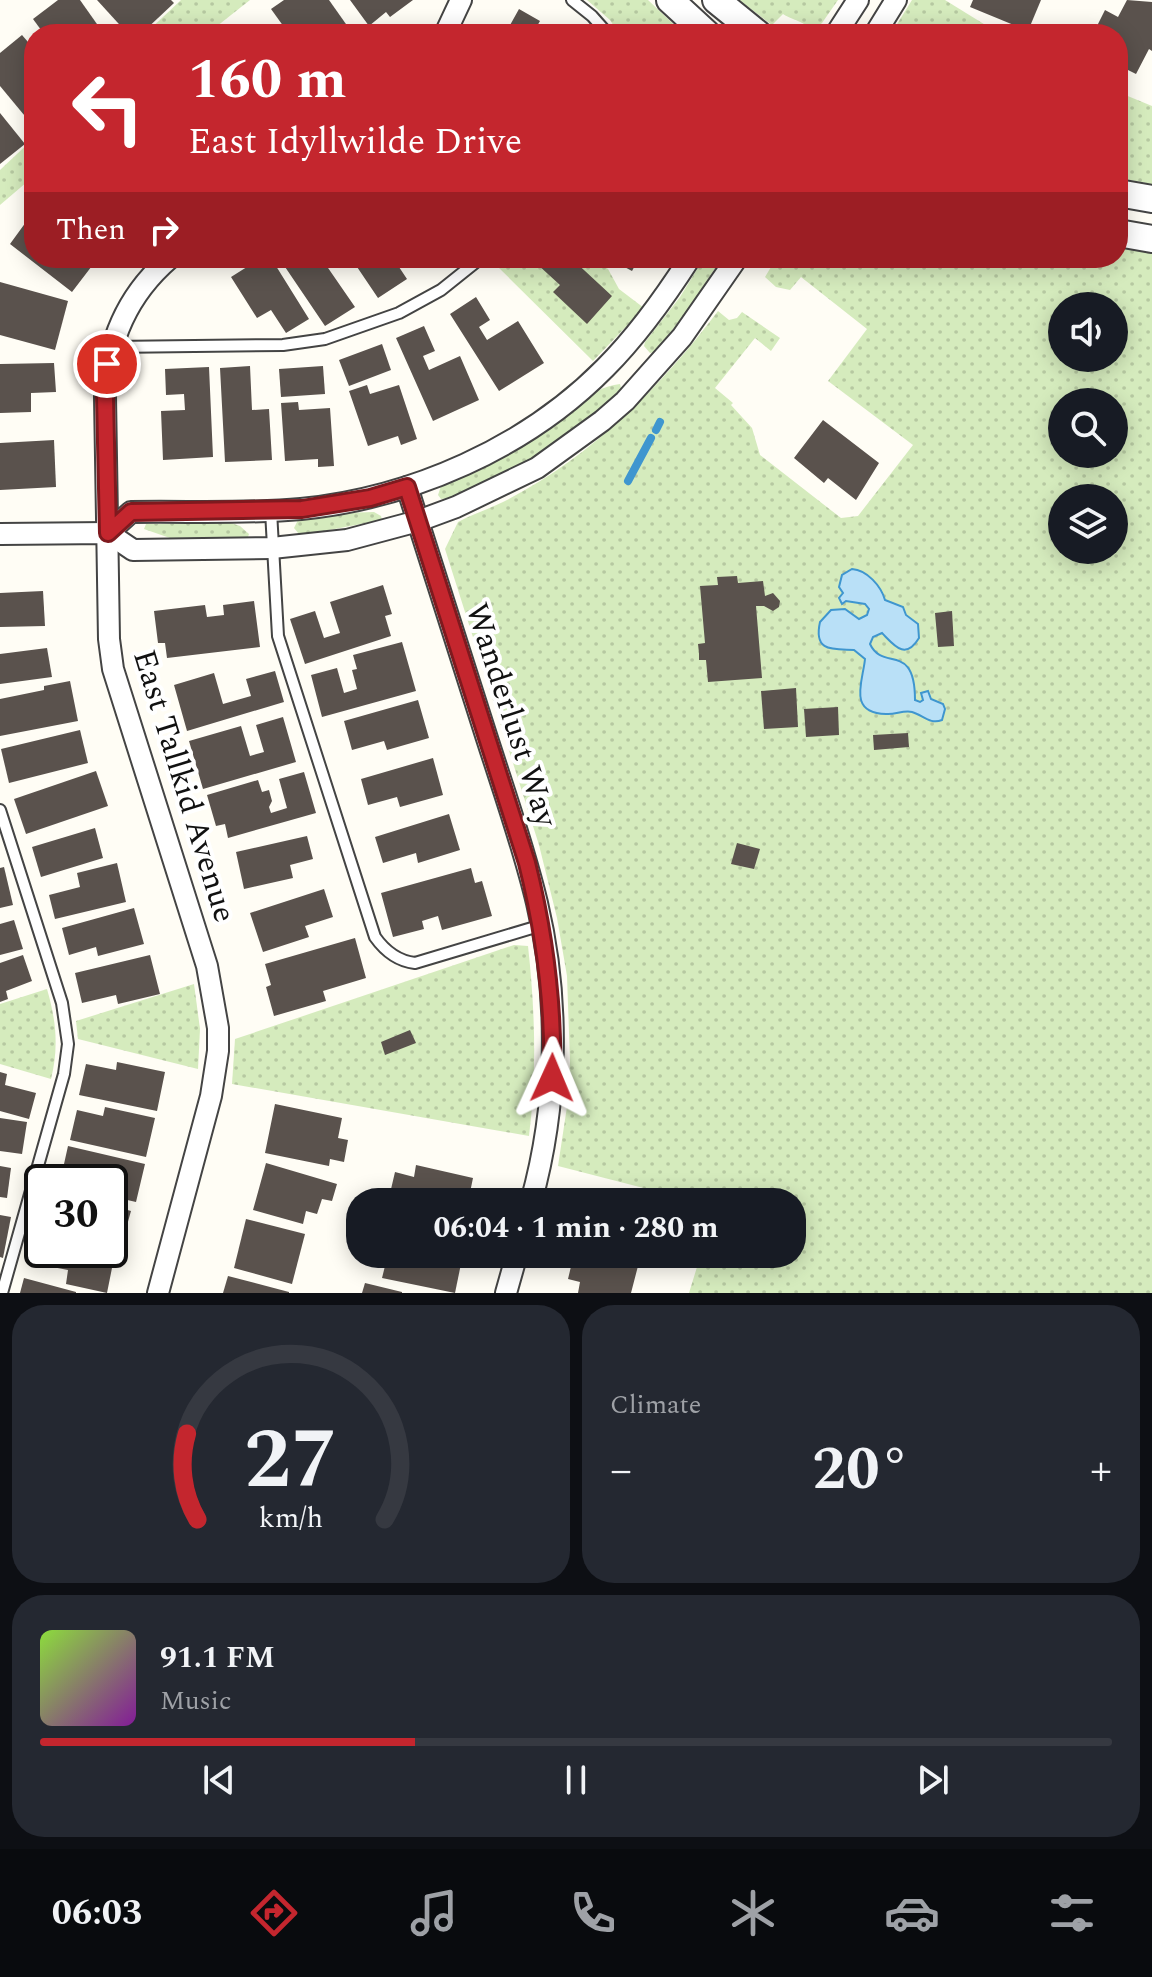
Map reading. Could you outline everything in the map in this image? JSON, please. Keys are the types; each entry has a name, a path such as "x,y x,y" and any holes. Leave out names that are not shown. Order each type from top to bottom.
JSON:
{"street":[{"path":"450,24 461,0"},
{"path":"670,0 696,24"},
{"path":"716,0 746,24"},
{"path":"842,24 858,0"},
{"path":"881,24 896,0"},
{"path":"1128,195 1152,199"},
{"path":"1128,235 1152,239"},
{"name":"East Tallkid Avenue","path":"158,268 130,303 112,347 105,397 109,639 113,669 207,966 218,1028 218,1051 208,1112 158,1293"},
{"path":"108,533 131,512 271,511 355,501 430,479 505,442 594,379 651,315 683,268"},
{"path":"0,534 108,533 133,550 272,548 347,540 418,521 523,477 602,421 669,354 730,268"},
{"name":"Wanderlust Way","path":"407,487 527,863 542,925 552,1000 551,1095 534,1188"},
{"path":"506,1293 513,1268"}],"lane":[{"path":"572,0 599,24"},
{"path":"112,347 269,346 325,339 365,327 409,308 441,290 468,268"},
{"path":"271,511 278,636 372,928 381,945 400,959 415,963 542,925"},
{"path":"0,810 62,1003 68,1044 64,1074 2,1293"}],"green space":[{"path":"181,0 250,0 220,24 156,24"},
{"path":"587,0 648,0 673,24 613,24"},
{"path":"739,0 838,0 821,24 804,24 783,14 771,24"},
{"path":"912,0 945,0 984,24 897,24"},
{"path":"1128,96 1152,106 1152,184 1128,180"},
{"path":"24,147 24,185 0,205 0,170"},
{"path":"1128,249 1152,253 1152,1293 689,1293 697,1268 806,1268 806,1188 644,1188 558,1166 568,1100 570,1061 567,976 557,918 539,845 445,549 458,522 535,484 594,443 647,394 718,311 729,320 737,318 742,312 780,338 771,351 755,338 715,388 733,403 731,405 752,428 760,455 841,518 858,516 913,445 828,381 867,329 801,277 790,290 776,287 765,277 770,268 1128,268"},
{"path":"499,268 608,269 619,289 644,308 593,361"},
{"path":"698,268 715,268 684,315 655,352 650,353 644,346 645,342"},
{"path":"620,384 621,388 584,423 542,452 451,498 441,499 438,495 441,486 478,470 536,437 597,391"},
{"path":"374,512 382,520 303,535 294,528 298,520"},
{"path":"231,523 240,526 249,534 248,537 170,538 144,529 146,524"},
{"path":"514,945 528,946 534,1017 529,1136 232,1084 235,1039"},
{"path":"194,984 200,1029 198,1069 78,1039 76,1021"},
{"path":"47,989 55,1034 51,1079 0,1064 0,1004"}],"water":[{"path":"852,569 868,576 877,584 885,600 903,607 906,615 918,624 919,638 909,649 900,649 882,633 873,637 870,644 876,652 897,660 910,670 915,700 923,700 921,693 928,691 931,699 943,704 942,720 930,720 912,712 886,714 866,708 860,694 865,659 854,650 833,649 822,644 820,622 831,610 845,609 859,619 867,615 869,609 865,604 846,601 842,604 839,598 843,593 839,587 842,575"}],"building":[{"path":"58,0 80,0 97,24 37,24 33,19"},
{"path":"97,0 171,0 174,3 152,24 119,24"},
{"path":"284,0 329,0 346,24 282,24 271,9"},
{"path":"350,0 413,0 390,17 386,12 368,24"},
{"path":"973,0 1041,0 1031,24 1011,24 970,7"},
{"path":"1127,0 1152,2 1152,51 1149,49 1136,74 1128,70 1128,24 1098,24 1105,10 1118,17"},
{"path":"519,9 540,21 538,24 511,24"},
{"path":"22,35 24,37 24,115 0,86 0,53"},
{"path":"0,113 24,145 0,164"},
{"path":"24,225 24,255 10,244"},
{"path":"41,268 90,268 72,292"},
{"path":"245,268 277,268 309,319 286,333 271,310 257,318 231,277"},
{"path":"286,268 328,268 355,307 325,326"},
{"path":"358,268 400,268 407,279 378,298"},
{"path":"541,268 582,268 612,296 587,324 553,292 560,285"},
{"path":"0,282 68,301 55,350 0,335"},
{"path":"476,297 490,320 479,327 487,340 518,321 544,363 499,391 450,314"},
{"path":"424,326 435,351 423,356 429,370 460,356 479,400 433,421 396,338"},
{"path":"382,344 391,370 349,386 339,360"},
{"path":"54,363 56,392 31,393 31,412 0,413 0,364"},
{"path":"250,366 252,410 269,409 272,460 225,462 220,368"},
{"path":"323,366 325,394 281,397 279,369"},
{"path":"209,367 213,457 163,460 161,411 185,410 184,394 166,395 165,369"},
{"path":"367,385 370,394 399,385 417,439 401,445 398,436 368,446 349,391"},
{"path":"298,402 299,410 330,408 334,466 318,467 318,459 285,461 281,403"},
{"path":"823,420 879,463 856,500 828,478 824,483 794,458"},
{"path":"54,440 56,487 0,490 0,443"},
{"path":"737,576 738,583 763,581 765,596 773,593 780,601 779,607 773,611 756,606 762,678 708,682 706,660 699,660 698,644 705,643 700,586 718,585 717,577"},
{"path":"383,585 392,614 385,616 391,636 305,664 290,619 315,611 324,638 340,633 330,602"},
{"path":"43,591 45,626 0,627 0,593"},
{"path":"254,601 260,647 167,658 165,643 158,643 154,611 205,605 207,617 224,615 223,605"},
{"path":"952,611 954,646 938,647 935,613"},
{"path":"402,642 416,691 322,717 311,675 337,668 344,693 357,689 352,670 357,669 353,655"},
{"path":"47,648 52,677 0,684 0,654"},
{"path":"275,671 284,702 187,731 174,685 214,673 223,704 251,696 246,679"},
{"path":"70,681 78,721 0,736 0,699"},
{"path":"796,688 798,727 764,729 761,691"},
{"path":"418,700 429,738 387,750 384,741 352,750 344,721"},
{"path":"838,707 839,735 806,737 804,709"},
{"path":"283,717 296,762 203,789 189,741 241,726 250,756 264,752 256,725"},
{"path":"80,730 88,763 9,783 1,749"},
{"path":"908,733 909,747 874,750 873,735"},
{"path":"433,758 443,795 400,807 397,797 368,805 361,779"},
{"path":"96,771 108,806 26,834 14,799"},
{"path":"304,772 316,813 228,838 225,824 216,826 207,795 258,780 262,792 269,790 271,813 287,808 279,779"},
{"path":"449,814 460,850 418,863 416,853 383,863 375,837"},
{"path":"95,828 103,858 41,877 32,847"},
{"path":"307,836 313,859 290,865 293,878 244,889 236,852"},
{"path":"737,843 760,849 754,869 731,864"},
{"path":"117,863 126,902 55,919 49,895 80,887 77,873"},
{"path":"4,867 13,905 0,908 0,868"},
{"path":"471,868 475,883 482,881 492,916 442,930 438,916 422,921 424,929 393,937 381,893"},
{"path":"324,889 333,917 305,926 309,937 263,952 250,913"},
{"path":"134,908 144,944 98,956 96,947 69,955 62,928"},
{"path":"14,920 23,949 0,955 0,924"},
{"path":"355,938 366,978 323,991 326,1001 274,1016 266,987 271,985 265,964"},
{"path":"23,955 32,981 6,991 8,999 0,1002 0,963"},
{"path":"150,955 160,994 118,1004 116,995 82,1003 75,973"},
{"path":"410,1030 416,1043 385,1055 381,1042"},
{"path":"117,1062 165,1072 157,1111 79,1095 86,1064 116,1070"},
{"path":"0,1072 7,1074 5,1085 36,1093 29,1119 0,1111"},
{"path":"275,1104 342,1118 338,1138 348,1140 344,1162 330,1159 329,1166 265,1153"},
{"path":"105,1107 155,1118 146,1157 70,1140 77,1110 103,1116"},
{"path":"0,1118 27,1122 22,1154 0,1151"},
{"path":"68,1146 145,1164 136,1202 128,1200 128,1164 64,1164"},
{"path":"266,1163 337,1184 332,1201 322,1199 317,1214 306,1211 303,1224 253,1210"},
{"path":"416,1165 473,1178 471,1188 391,1188 395,1172 414,1177"},
{"path":"0,1166 11,1168 7,1198 0,1197"},
{"path":"0,1215 11,1217 3,1258 0,1257"},
{"path":"246,1219 305,1234 292,1284 234,1268"},
{"path":"58,1268 112,1268 107,1293 66,1284 68,1270"},
{"path":"384,1268 460,1268 455,1293 382,1278"},
{"path":"571,1268 637,1268 631,1293 578,1293 580,1282 568,1279"},
{"path":"228,1276 289,1292 289,1293 223,1293"},
{"path":"24,1278 76,1292 76,1293 20,1293"},
{"path":"365,1283 402,1292 402,1293 362,1293"}],"waterway":[{"path":"656,430 660,422"},
{"path":"628,481 651,438"}],"route":[{"path":"107,364 108,533 131,512 302,509 370,498 407,487 527,863 550,979 552,1078"}]}
